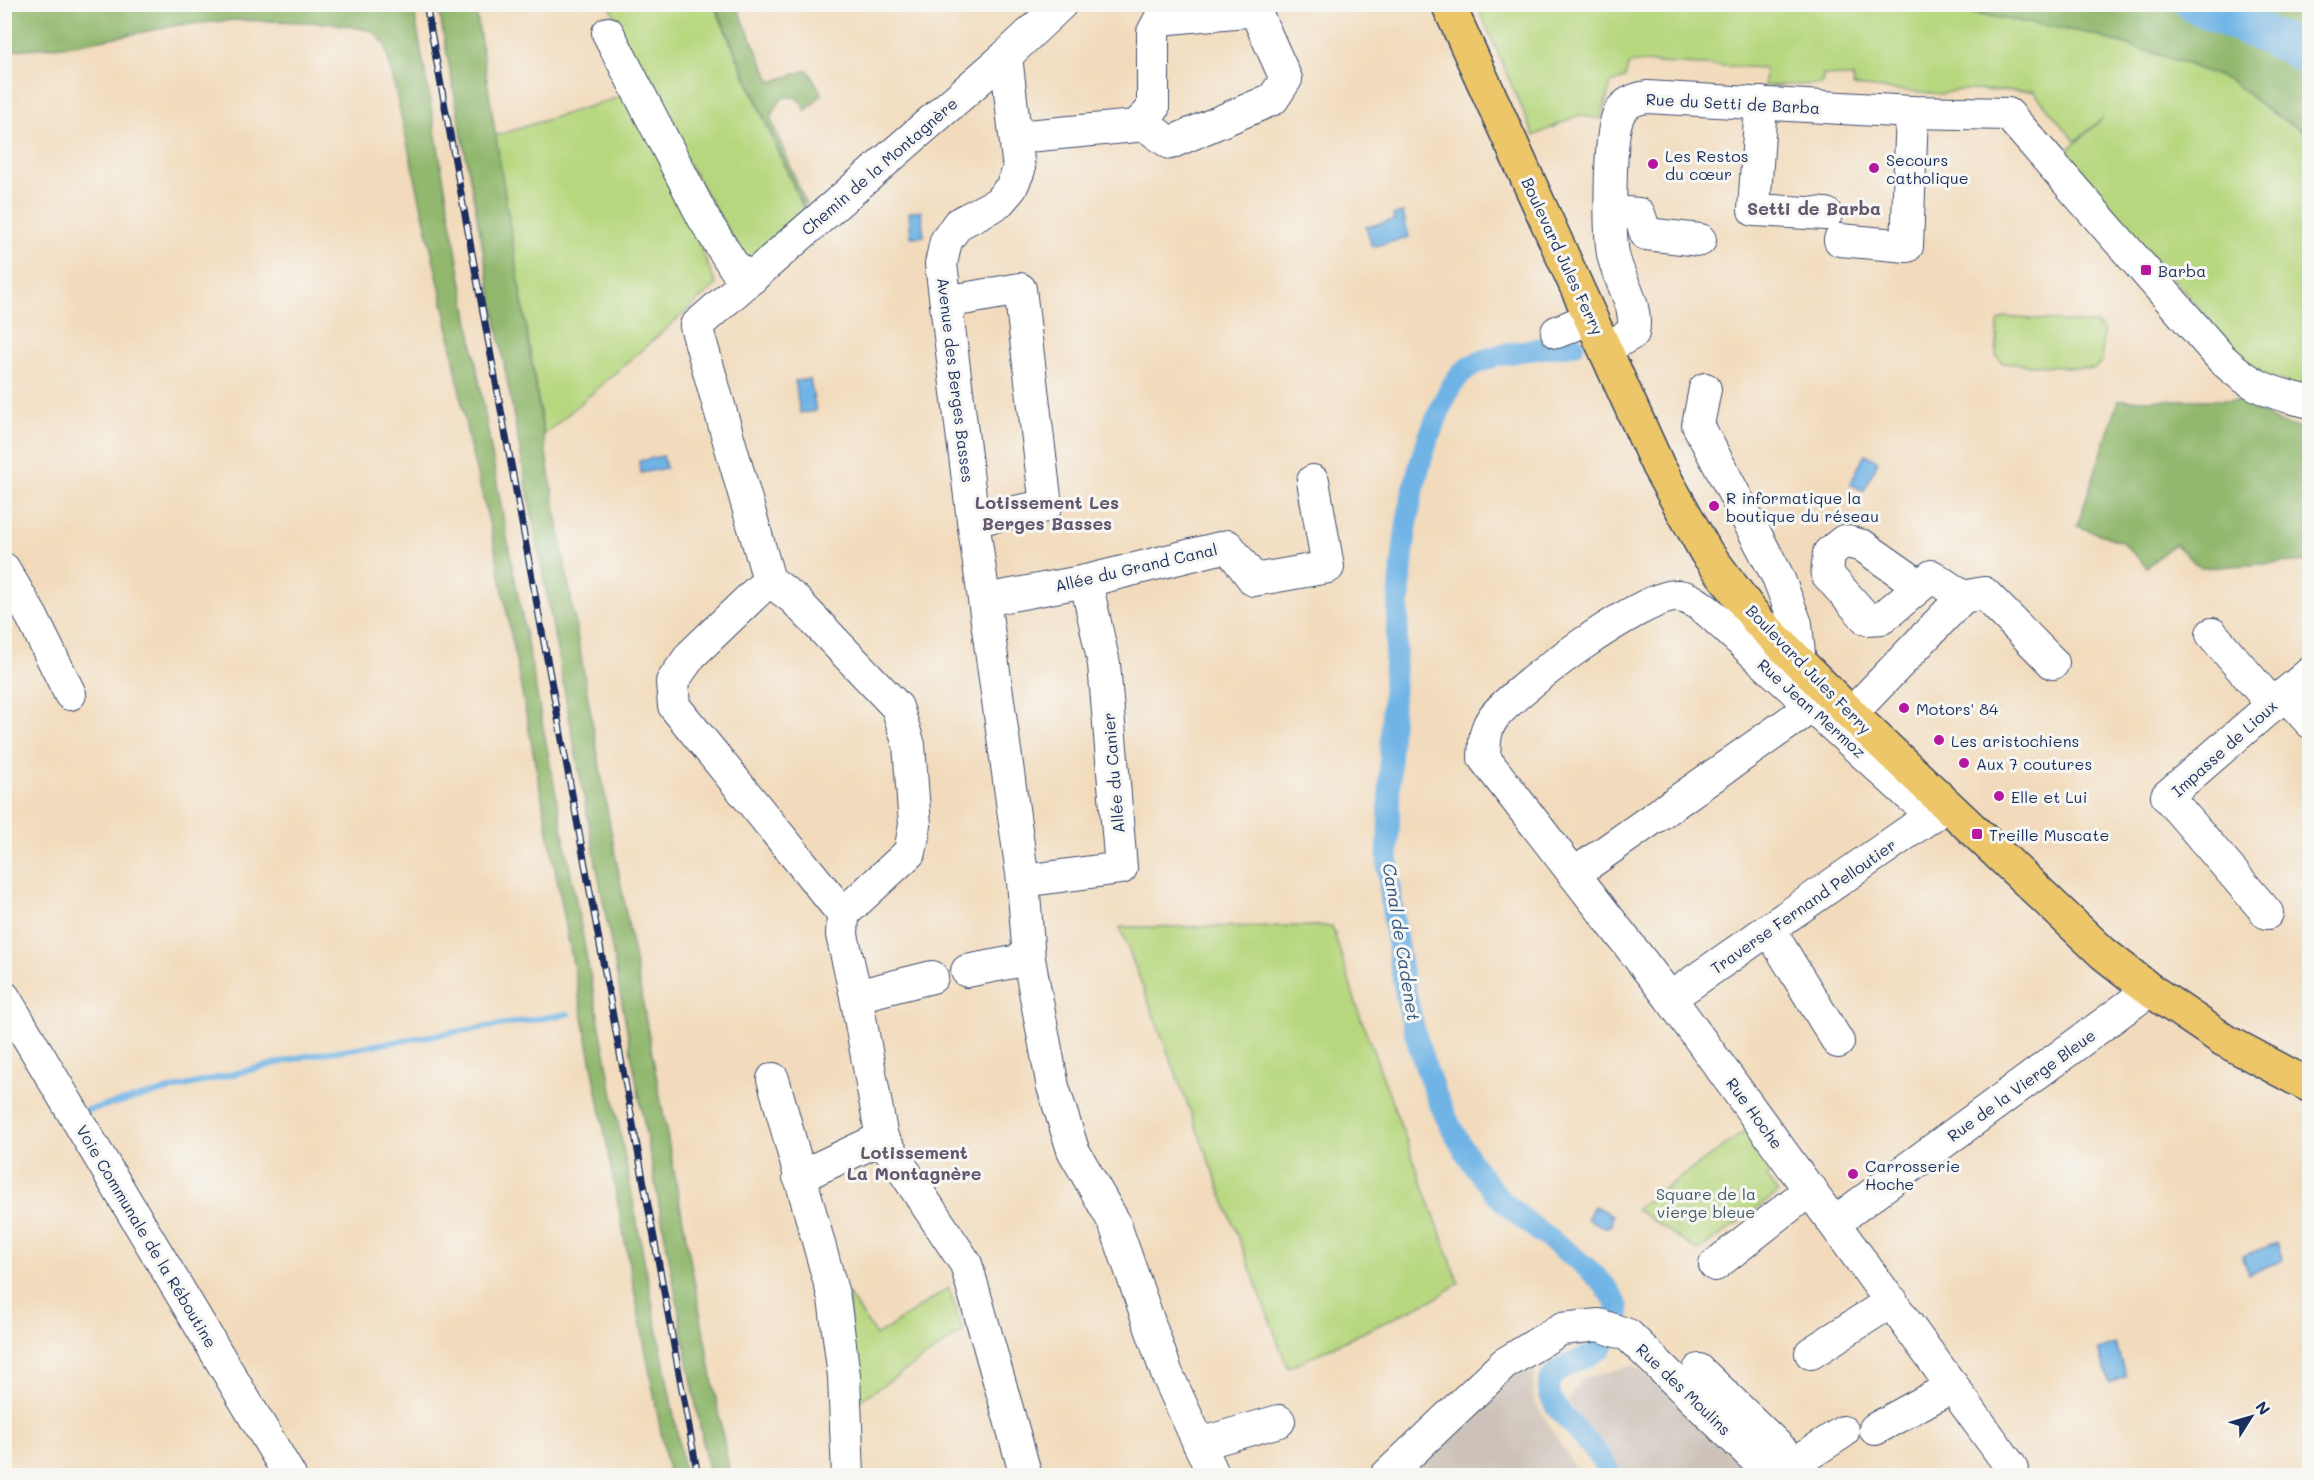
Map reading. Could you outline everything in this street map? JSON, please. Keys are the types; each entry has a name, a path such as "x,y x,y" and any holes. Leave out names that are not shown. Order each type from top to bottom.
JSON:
{"main road":[{"name":"Boulevard Jules Ferry","path":"1448,4 1658,466 1706,552 1758,621 1940,808 2065,919 2150,990 2224,1040 2310,1086"}],"street":[{"name":"Chemin de la Montagnère","path":"769,580 696,326 1006,56 1061,4"},
{"path":"1016,136 1141,126 1170,143 1274,99 1286,79 1255,10 1160,19 1152,32 1154,109 1141,126"},
{"path":"608,33 704,219 735,268 752,278"},
{"name":"Avenue des Berges Basses","path":"1006,56 1019,170 1011,188 998,203 958,224 946,241 941,264 973,520 1023,881 1029,959 1053,1087 1073,1150 1114,1222 1167,1374 1214,1476"},
{"name":"Rue du Setti de Barba","path":"1605,349 1633,333 1636,318 1614,256 1611,212 1614,133 1618,116 1626,105 1647,97 1912,112 2008,114 2222,359 2244,380 2266,392 2310,402"},
{"path":"1761,103 1754,210 1907,246 1912,112"},
{"path":"1611,212 1639,214 1646,234 1700,240"},
{"path":"946,302 1020,289 1046,506 973,520"},
{"path":"1557,332 1591,318"},
{"path":"1705,389 1698,425 1778,577 1796,624 1800,664"},
{"name":"Allée du Grand Canal","path":"985,600 1086,581 1228,546 1254,580 1328,567 1313,481"},
{"path":"4,569 32,616 69,694"},
{"path":"1920,586 1932,576 1963,597"},
{"path":"843,914 910,852 915,825 909,745 897,707 794,598 769,580 691,655 672,682 674,705 843,914 842,935 856,996 882,1138 966,1264 1026,1476"},
{"name":"Allée du Canier","path":"1023,881 1121,868 1104,664 1086,581"},
{"path":"1851,714 1963,597 1984,593 2053,663"},
{"name":"Rue Jean Mermoz","path":"1484,758 1485,734 1492,720 1507,702 1529,683 1616,622 1662,598 1678,596 1696,602 1710,613 1910,796 1940,808"},
{"path":"2212,634 2279,700 2310,673"},
{"name":"Impasse de Lioux","path":"2267,913 2168,796 2279,700 2310,722"},
{"path":"1574,874 1811,707"},
{"name":"Rue Hoche","path":"1484,758 1670,998 1811,1189 2011,1467 2014,1476"},
{"name":"Traverse Fernand Pelloutier","path":"1670,998 1940,808"},
{"path":"1769,929 1838,1042"},
{"path":"967,970 1029,959"},
{"path":"856,996 932,977"},
{"name":"Rue de la Vierge Bleue","path":"1835,1222 2150,990"},
{"name":"Voie Communale de la Réboutine","path":"4,997 291,1476"},
{"path":"773,1079 834,1298 844,1376 849,1476"},
{"path":"799,1177 882,1138"},
{"path":"1715,1265 1811,1189"},
{"path":"1811,1353 1892,1302"},
{"name":"Rue des Moulins","path":"1386,1476 1504,1365 1561,1329 1599,1325 1628,1335 1785,1471"},
{"path":"1699,1370 1785,1471 1843,1432"},
{"path":"1875,1429 1953,1386"},
{"path":"1199,1444 1280,1421"}],"shaded area":[{"path":"1536,1353 1533,1399 1579,1475 1406,1476"},
{"path":"1635,1365 1757,1475 1623,1475 1568,1400 1581,1379"}],"green space":[{"path":"5,4 413,5 501,506 685,1475 669,1475 493,538 469,442 446,315 385,44 373,31 332,23 234,20 179,25 74,45 5,51"},
{"path":"438,5 475,5 550,478 612,837 730,1475 709,1475"},
{"path":"610,5 714,5 805,213 747,262 644,89"},
{"path":"715,5 736,5 771,82 808,70 822,94 806,111 797,98 782,98 770,117 806,204 803,206"},
{"path":"1477,5 1923,5 2087,33 2179,61 2231,81 2272,113 2309,135 2309,390 2257,373 2062,155 2103,118 2075,141 2033,91 1956,90 1942,94 1853,86 1853,77 1823,75 1822,84 1764,86 1765,68 1636,62 1628,65 1625,78 1611,83 1601,119 1578,115 1534,136"},
{"path":"1923,5 2212,5 2309,46 2309,135 2272,113 2231,81 2179,61 2087,33"},
{"path":"2220,5 2309,5 2309,41 2301,35"},
{"path":"632,93 680,197 716,285 544,435 495,136"},
{"path":"2005,317 2097,324 2103,330 2102,361 2094,369 2003,363 1996,356 1998,322"},
{"path":"2119,400 2239,400 2279,423 2309,430 2309,561 2201,568 2174,544 2147,567 2122,542 2077,526"},
{"path":"1332,926 1358,1010 1459,1283 1438,1297 1288,1368 1120,927"},
{"name":"Square de la vierge bleue","path":"1748,1129 1777,1168 1766,1177 1778,1193 1698,1251 1636,1209"},
{"path":"949,1288 963,1332 856,1403 848,1293 876,1336"}],"water":[{"path":"921,211 924,236 911,237 909,212"},
{"path":"1403,213 1409,237 1372,247 1366,227 1394,220 1393,215"},
{"path":"810,379 816,411 800,413 795,381"},
{"path":"1865,454 1878,461 1864,491 1850,484"},
{"path":"663,456 666,468 641,473 639,461"},
{"path":"1594,1206 1612,1215 1611,1225 1606,1228 1587,1219"},
{"path":"2277,1243 2283,1260 2249,1274 2242,1256"},
{"path":"2115,1344 2127,1376 2110,1383 2098,1350"}],"waterway":[{"path":"2194,4 2291,46 2310,59"},
{"name":"Canal de Cadenet","path":"1573,345 1511,353 1468,368 1458,377 1446,396 1425,448 1409,513 1400,580 1391,731 1388,863 1396,939 1407,1000 1423,1059 1445,1115 1466,1153 1491,1188 1511,1209 1601,1281 1618,1308 1618,1319 1601,1348 1562,1369 1549,1383 1550,1393 1556,1407 1598,1454 1611,1476"},
{"path":"84,1111 306,1056 568,1014"}],"railway":[{"path":"426,4 698,1476"}],"place":[{"name":"Les Restos du cœur","path":"1653,164"},
{"name":"Secours catholique","path":"1874,168"},
{"name":"Barba","path":"2146,270"},
{"name":"R informatique la boutique du réseau","path":"1714,506"},
{"name":"Motors' 84","path":"1904,708"},
{"name":"Les aristochiens","path":"1939,740"},
{"name":"Aux 7 coutures","path":"1964,763"},
{"name":"Elle et Lui","path":"1999,796"},
{"name":"Treille Muscate","path":"1977,834"},
{"name":"Carrosserie Hoche","path":"1853,1174"}],"district":[{"name":"Setti de Barba","path":"1814,208"},
{"name":"Lotissement Les Berges Basses","path":"1047,512"},
{"name":"Lotissement La Montagnère","path":"914,1162"}]}
